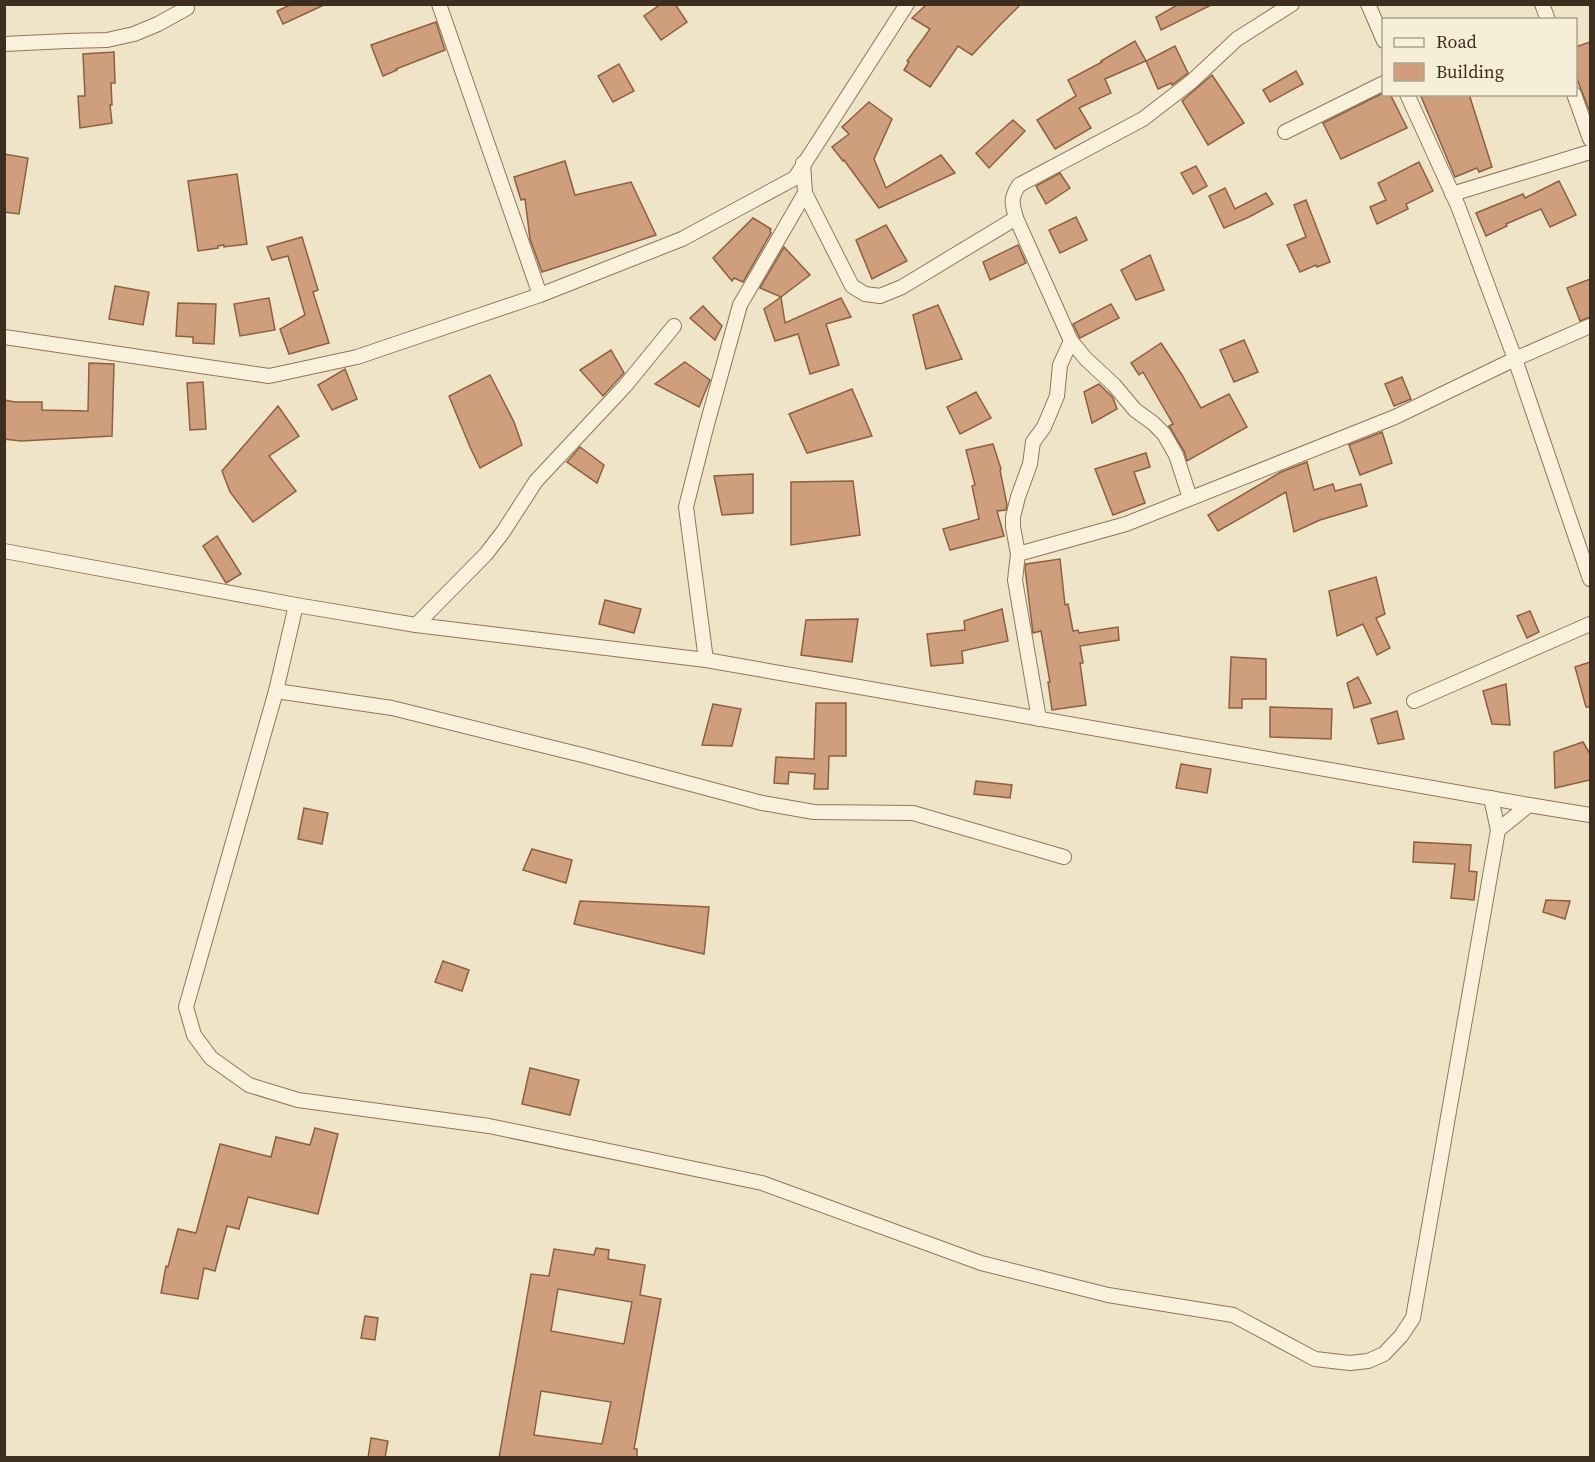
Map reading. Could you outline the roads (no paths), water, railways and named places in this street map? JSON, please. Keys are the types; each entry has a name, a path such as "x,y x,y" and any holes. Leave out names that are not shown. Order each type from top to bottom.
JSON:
{"street":[{"path":"439,4 540,295"},
{"path":"4,337 269,376 357,357 540,295 682,239 795,178 907,4"},
{"path":"1190,498 1176,455 1164,434 1136,410 1071,341 1016,218 1012,203 1013,194 1019,185 1143,119 1191,82 1237,39 1292,4"},
{"path":"1368,4 1382,39"},
{"path":"4,44 107,40 134,34 187,8"},
{"path":"1285,132 1382,84"},
{"path":"1408,96 1458,206 1515,359 1590,579"},
{"path":"1575,96 1590,140"},
{"path":"1452,194 1590,152"},
{"path":"803,163 805,193 852,286 865,294 880,296 902,287 1016,218"},
{"path":"706,660 686,507 740,305 805,193"},
{"path":"416,625 486,554 536,481 624,386 674,326"},
{"path":"1018,554 1126,524 1395,417 1515,359 1590,326"},
{"path":"1040,719 1015,580 1018,554 1013,527 1018,497 1030,464 1033,442 1044,427 1057,396 1060,365 1071,341"},
{"path":"4,551 416,625 706,660 1590,815"},
{"path":"296,605 276,691 186,1007 194,1035 211,1058 249,1085 298,1100 489,1126 762,1183 981,1263 1108,1295 1233,1315 1315,1359 1350,1363 1368,1361 1384,1354 1401,1336 1413,1318 1498,830 1491,798"},
{"path":"1414,701 1590,624"},
{"path":"276,691 392,708 762,802 814,812 913,813 1064,857"},
{"path":"1498,830 1529,805"}]}
